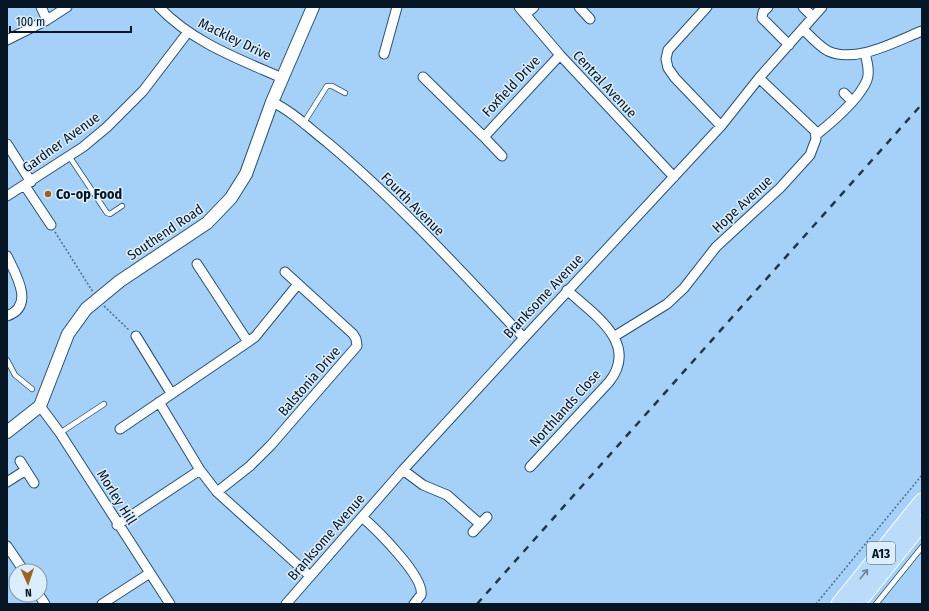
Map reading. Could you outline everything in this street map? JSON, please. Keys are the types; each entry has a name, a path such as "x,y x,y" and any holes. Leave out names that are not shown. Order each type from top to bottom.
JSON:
{"highway":[{"name":"A13","path":"839,604 922,501"},
{"name":"A13","path":"857,604 922,522"}],"street":[{"path":"41,7 47,20"},
{"path":"7,40 47,20 67,7"},
{"name":"Mackley Drive","path":"159,7 188,32 216,48 282,78"},
{"name":"Southend Road","path":"40,406 68,334 86,309 120,280 207,223 231,198 246,174 272,102 313,7"},
{"path":"384,54 397,7"},
{"path":"523,10 534,7"},
{"path":"579,7 590,19"},
{"path":"707,7 668,50 666,59 668,68 675,78 721,126"},
{"path":"768,7 762,15 762,18 788,45"},
{"path":"804,7 813,17"},
{"name":"Branksome Avenue","path":"286,604 403,470 567,290 721,126 759,78 822,7"},
{"name":"Central Avenue","path":"523,10 560,55 674,177"},
{"path":"803,29 828,51 844,55 866,53 922,31"},
{"name":"Gardner Avenue","path":"7,196 28,184 69,156 107,127 134,100 165,64 188,32"},
{"path":"759,78 812,127 816,135 852,101 867,81 868,74 866,53"},
{"name":"Foxfield Drive","path":"484,137 560,55"},
{"name":"Foxfield Drive","path":"423,77 502,156"},
{"path":"844,93 852,101"},
{"name":"Fourth Avenue","path":"272,102 282,107 333,148 381,191 524,338"},
{"name":"Hope Avenue","path":"615,336 667,304 684,288 716,247 776,192 810,155 813,150 816,135"},
{"path":"7,144 50,225"},
{"path":"7,256 22,290 19,306 15,312 7,316"},
{"path":"197,264 248,342"},
{"name":"Balstonia Drive","path":"217,492 250,466 266,450 356,346 356,339 352,334 285,272"},
{"path":"120,429 255,337 298,284"},
{"path":"567,290 615,336"},
{"path":"136,336 172,393"},
{"name":"Northlands Close","path":"530,468 614,374 618,364 619,350 615,336"},
{"path":"158,402 200,470 217,492 310,576"},
{"path":"7,432 40,406"},
{"name":"Morley Hill","path":"40,406 60,433 170,604"},
{"path":"20,461 34,483"},
{"path":"7,482 26,470"},
{"path":"118,525 200,470"},
{"path":"403,470 423,485 447,495 484,520 473,532"},
{"path":"362,517 390,543 420,583 422,592 414,604"},
{"path":"7,546 19,563"},
{"path":"102,604 150,573"}],"lane":[{"path":"303,124 327,86 332,86 345,93"},
{"path":"69,156 107,213 110,214 122,206"},
{"path":"7,360 15,375 32,388"},
{"path":"60,433 104,404"},
{"path":"876,604 922,547"}],"path":[{"path":"50,225 96,297"},
{"path":"104,305 136,336"},
{"path":"816,604 922,475"}],"railway":[{"path":"477,604 922,104"}],"place":[{"name":"Co-op Food","path":"48,194"}]}
